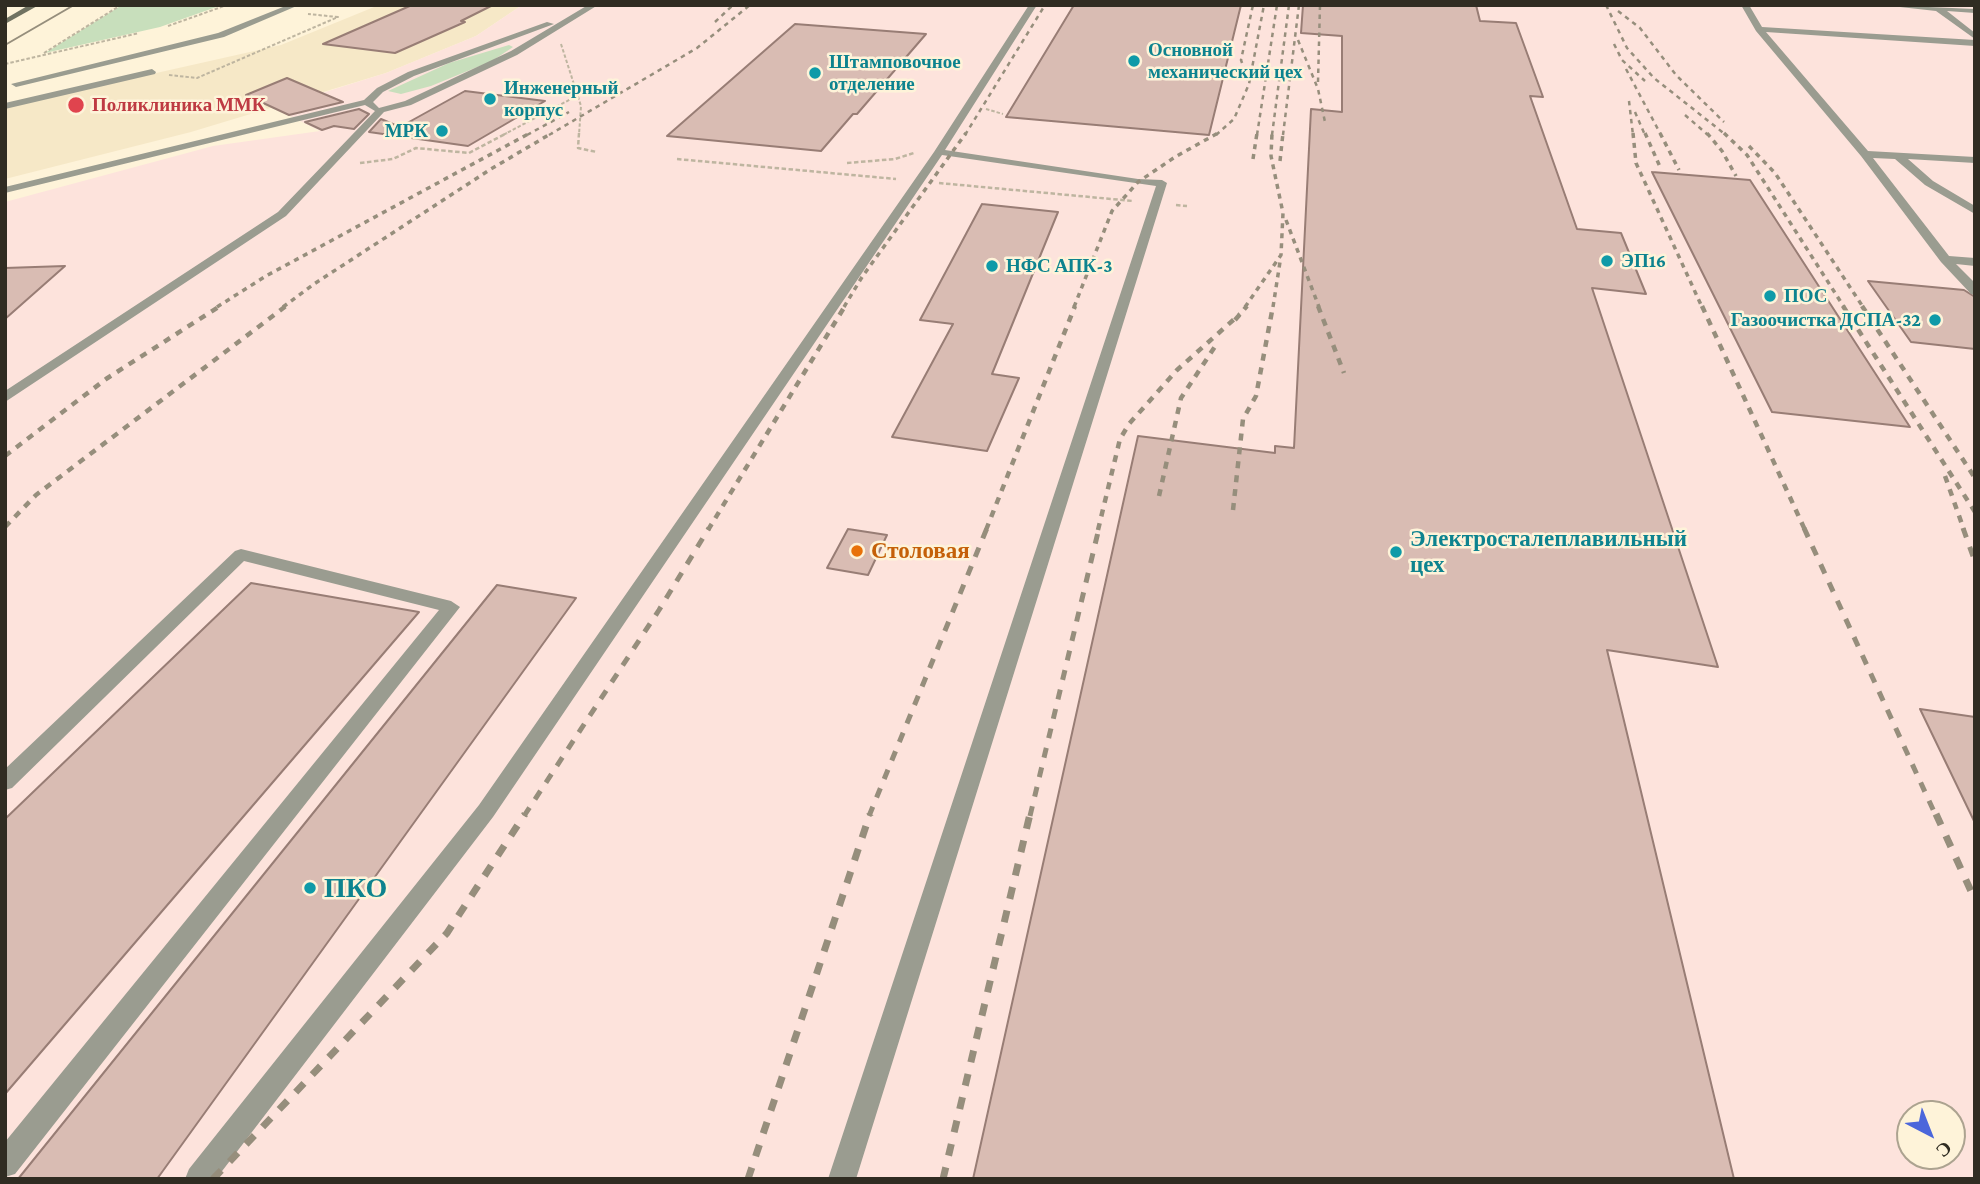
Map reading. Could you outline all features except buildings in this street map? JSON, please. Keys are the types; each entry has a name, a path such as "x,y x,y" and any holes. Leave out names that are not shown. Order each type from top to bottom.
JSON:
{"main road":[{"path":"5,22 35,5"}],"lane":[{"path":"37,98 16,84 221,35 295,5"},
{"path":"199,1179 486,811 939,152 1033,5"},
{"path":"1745,5 1759,29 1865,154 1945,259 1975,291"},
{"path":"1886,5 1975,11"},
{"path":"5,190 367,102 380,90 411,74 593,6"},
{"path":"367,102 370,107 381,110 408,103 534,43 593,6"},
{"path":"1938,9 1975,37"},
{"path":"1759,29 1975,43"},
{"path":"509,38 534,43"},
{"path":"500,68 514,53"},
{"path":"5,106 152,72"},
{"path":"5,398 282,214 381,110"},
{"path":"842,1179 1162,183 1138,182 939,152"},
{"path":"1865,154 1975,160"},
{"path":"1898,156 1929,183 1975,211"},
{"path":"1945,259 1975,262"},
{"path":"5,782 241,555 451,607 5,1164"}],"path":[{"path":"39,56 121,5"},
{"path":"162,28 227,5"},
{"path":"5,64 149,31"},
{"path":"558,36 581,106 578,148 597,152"},
{"path":"847,163 895,159 921,151"}],"shaded area":[{"path":"379,5 522,5 476,36 386,73 191,132 5,179 5,107 281,45"},
{"path":"522,5 1975,5 1975,1179 5,1179 5,202 213,146 320,131 274,108 386,73 476,36"}],"green space":[{"path":"122,5 222,5 160,27 45,53"},
{"path":"509,45 513,47 492,61 431,86 401,94 388,91 449,63"}],"tram line":[{"path":"5,45 74,5"}],"railway":[{"path":"715,22 733,5"},
{"path":"549,135 697,48 750,5"},
{"path":"965,135 1045,5"},
{"path":"1248,80 1241,60 1253,5"},
{"path":"1216,135 1234,119 1249,84 1264,5"},
{"path":"1257,135 1277,5"},
{"path":"1272,135 1289,5"},
{"path":"1283,135 1299,5"},
{"path":"1318,82 1320,5"},
{"path":"1606,5 1627,48 1654,78 1726,135"},
{"path":"1618,11 1640,28 1676,75 1724,122"},
{"path":"1298,40 1318,89 1325,122"},
{"path":"1614,44 1622,60 1645,81"},
{"path":"1626,69 1661,135"},
{"path":"1629,101 1633,135"},
{"path":"527,135 569,112"},
{"path":"1635,112 1645,135"},
{"path":"1685,115 1708,135"},
{"path":"217,307 266,276 530,133"},
{"path":"283,307 491,169 552,133"},
{"path":"844,307 862,277 966,133"},
{"path":"1074,307 1112,211 1138,182 1218,133"},
{"path":"1253,159 1257,133"},
{"path":"1245,307 1281,255 1283,213 1271,156 1272,133"},
{"path":"1280,161 1283,133"},
{"path":"1633,133 1636,163 1702,307"},
{"path":"1645,133 1661,169"},
{"path":"1660,133 1679,170"},
{"path":"1707,133 1722,151 1736,176"},
{"path":"1724,133 1747,155 1844,307"},
{"path":"1749,146 1775,173 1863,307"},
{"path":"1286,220 1319,307"},
{"path":"1273,307 1280,262"},
{"path":"5,456 106,379 220,306"},
{"path":"5,527 36,495 286,306"},
{"path":"708,530 845,306"},
{"path":"986,530 1075,306"},
{"path":"1235,320 1247,306"},
{"path":"1233,510 1243,419 1256,396 1273,306"},
{"path":"1318,306 1344,373"},
{"path":"1702,306 1805,530"},
{"path":"1843,306 1975,512"},
{"path":"1862,306 1975,478"},
{"path":"1098,530 1120,439 1129,424 1177,370 1240,314"},
{"path":"1159,496 1181,398 1216,345"},
{"path":"1945,476 1964,530"},
{"path":"524,816 659,610 709,528"},
{"path":"869,816 987,528"},
{"path":"1030,816 1099,528"},
{"path":"1804,528 1936,816"},
{"path":"1963,528 1975,562"},
{"path":"213,1179 447,933 525,814"},
{"path":"748,1179 870,814"},
{"path":"943,1179 1030,814"},
{"path":"1936,814 1975,900"}],"place":[{"name":"Основной механический цех","path":"1134,61"},
{"name":"Штамповочное отделение","path":"815,73"},
{"name":"Инженерный корпус","path":"490,99"},
{"name":"Поликлиника ММК","path":"76,105"},
{"name":"МРК","path":"442,131"},
{"name":"ЭП16","path":"1607,261"},
{"name":"НФС АПК-3","path":"992,266"},
{"name":"ПОС","path":"1770,296"},
{"name":"Газоочистка ДСПА-32","path":"1935,320"},
{"name":"Столовая","path":"857,551"},
{"name":"Электросталеплавильный цех","path":"1396,552"},
{"name":"ПКО","path":"310,888"}]}
